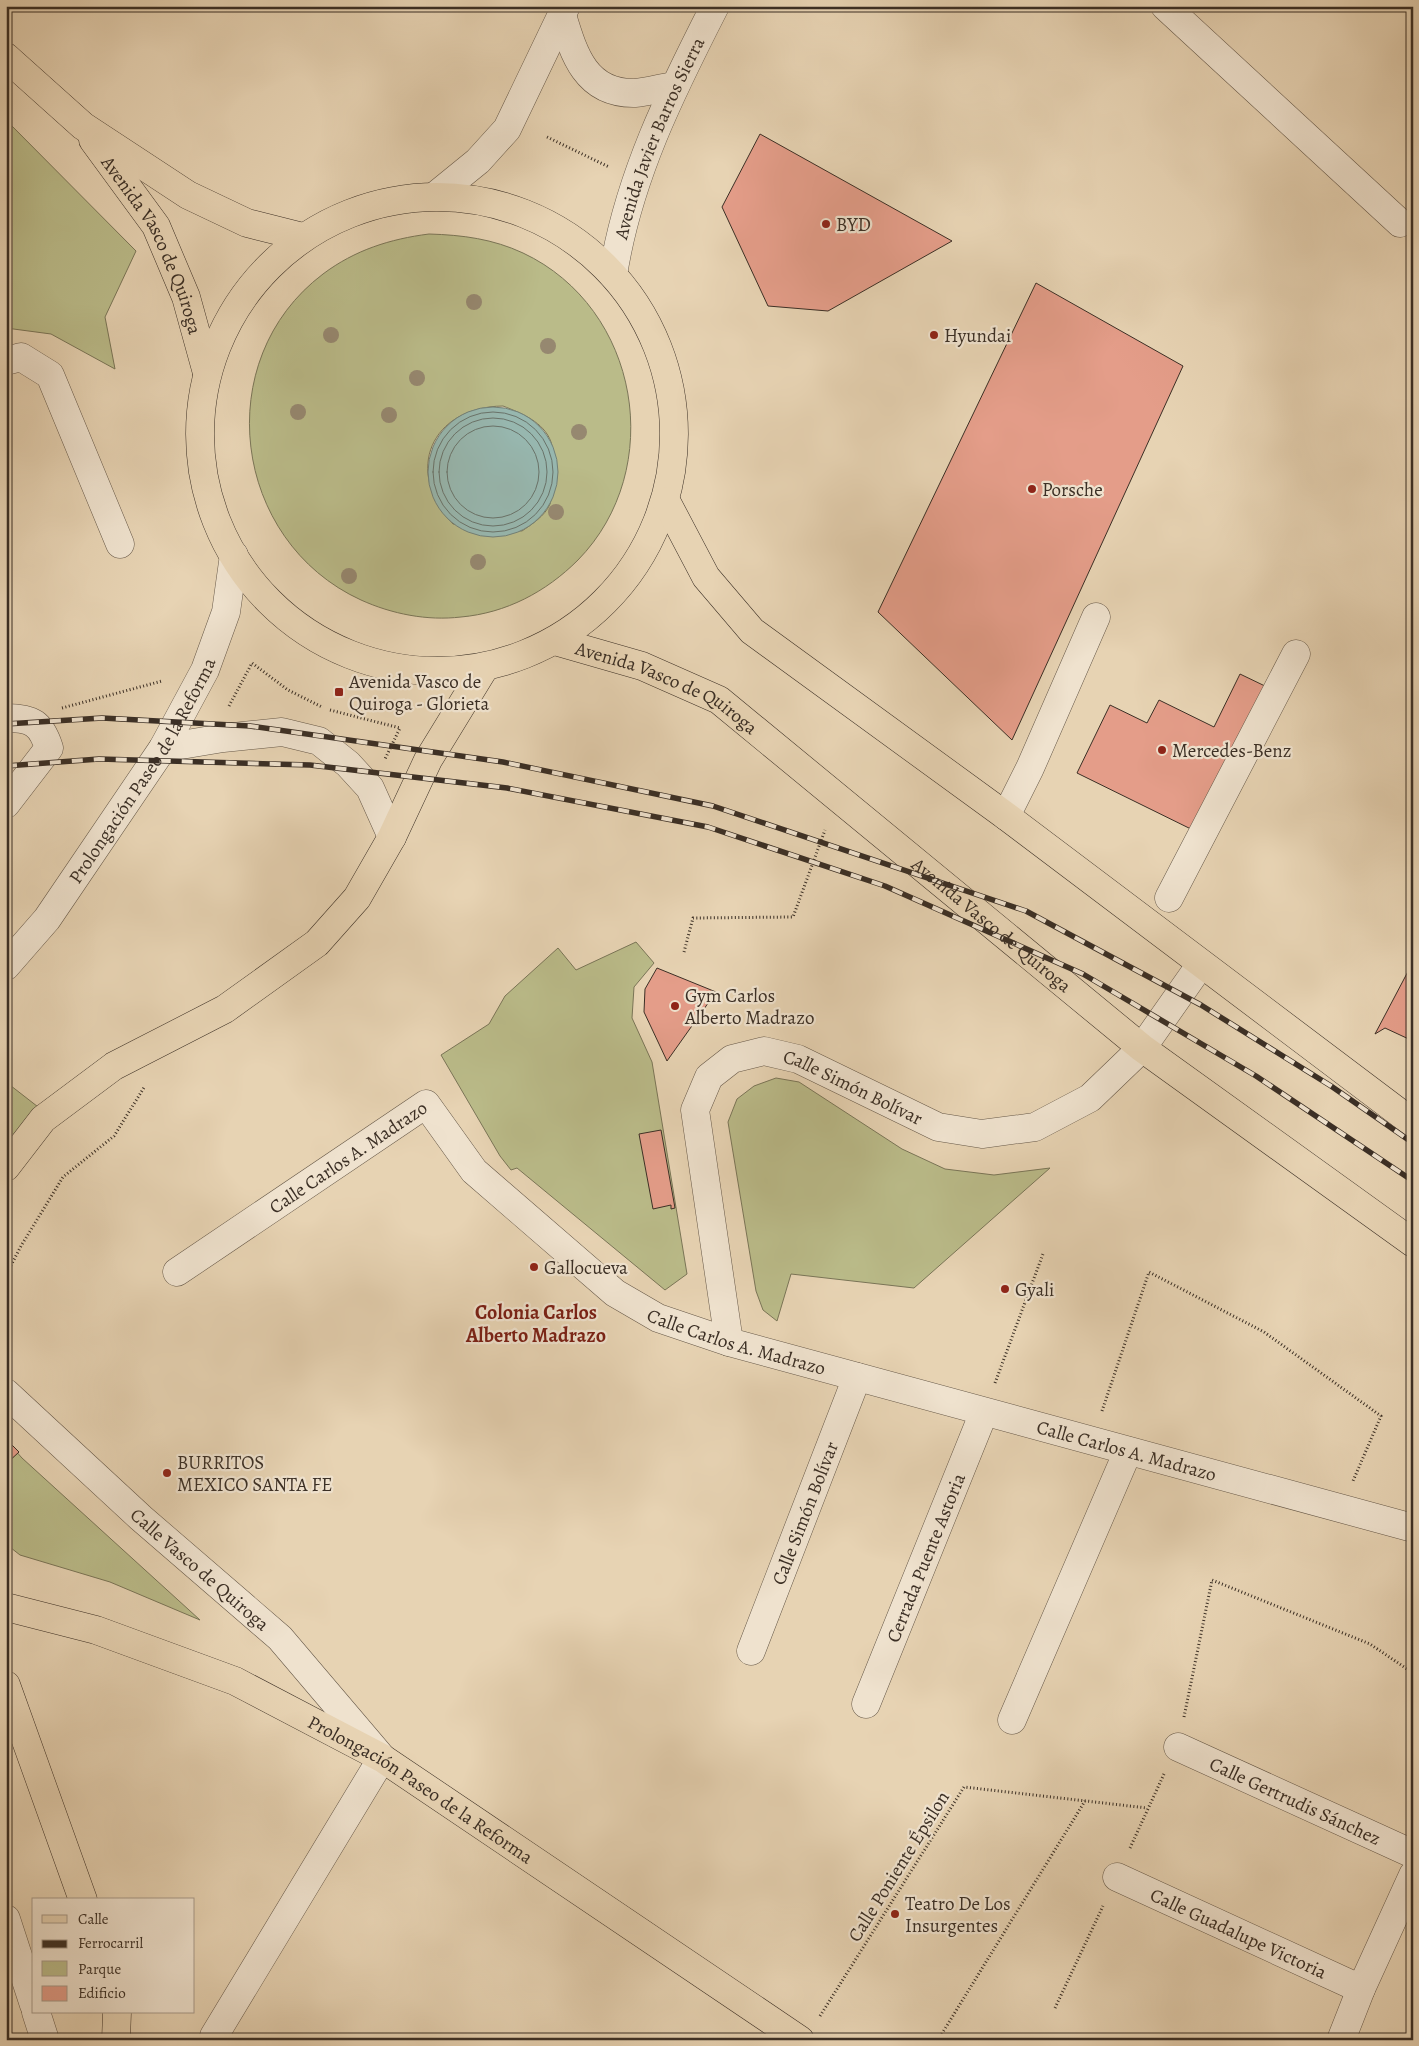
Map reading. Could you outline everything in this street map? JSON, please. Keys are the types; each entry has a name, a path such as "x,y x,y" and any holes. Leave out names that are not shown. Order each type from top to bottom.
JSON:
{"main road":[{"name":"Avenida Vasco de Quiroga","path":"6,57 83,126 188,195 247,223 303,236"},
{"name":"Avenida Vasco de Quiroga","path":"83,126 156,226 186,297 207,373"},
{"path":"435,196 485,202 532,216 561,232 589,252 613,275 647,324 661,355 673,406 674,441 666,501 648,544 624,582 592,615 554,641 520,657 485,667 456,671 412,670 369,661 341,651 300,627 280,611 260,592 234,554 219,527 209,497 202,466 200,419 207,373 228,320 243,296 261,274 303,236 331,220 366,206 400,198 435,196"},
{"path":"666,501 706,577 752,631 1006,816 1413,1123"},
{"name":"Avenida Vasco de Quiroga","path":"554,641 642,666 719,700 1142,1048 1413,1243"},
{"path":"6,1167 43,1119 114,1066 225,1009 317,943 357,898 392,837 428,760 485,667"},
{"name":"Prolongación Paseo de la Reforma","path":"6,1608 96,1630 235,1681 382,1758 808,2031"},
{"path":"6,1686 82,1898"},
{"path":"116,2040 117,2014"}],"street":[{"name":"Avenida Javier Barros Sierra","path":"613,275 619,233 628,199 674,86 715,6"},
{"path":"1165,6 1400,223"},
{"path":"564,11 574,54 590,76 609,90 636,93 674,86"},
{"path":"435,196 478,161 507,129 564,11"},
{"path":"6,361 21,357 50,375 120,544"},
{"name":"Prolongación Paseo de la Reforma","path":"6,966 47,919 163,748 206,670 226,612 234,554"},
{"path":"1006,816 1030,768 1096,617"},
{"path":"1169,898 1296,654"},
{"path":"6,804 49,748 40,729 16,718"},
{"path":"163,748 224,738 282,732 319,741 348,764 370,788 392,837"},
{"name":"Calle Simón Bolívar","path":"729,1342 695,1110 709,1077 732,1059 764,1051 798,1059 938,1127 982,1134 1035,1127 1090,1098 1142,1048 1201,964"},
{"name":"Calle Carlos A. Madrazo","path":"177,1272 426,1104 474,1171 615,1293 658,1318 729,1342 1413,1528"},
{"name":"Calle Simón Bolívar","path":"750,1651 857,1377"},
{"name":"Calle Vasco de Quiroga","path":"6,1393 140,1518 280,1638 382,1758"},
{"name":"Cerrada Puente Astoria","path":"866,1704 984,1412"},
{"path":"1012,1720 1128,1451"},
{"name":"Calle Gertrudis Sánchez","path":"1178,1747 1413,1854"},
{"path":"214,2036 382,1758"},
{"path":"1341,2040 1361,1989 1413,1874"},
{"name":"Calle Guadalupe Victoria","path":"1117,1877 1361,1989"},
{"path":"6,1918 32,1999"},
{"path":"37,2014 45,2040"}],"path":[{"path":"547,137 609,167"},
{"path":"16,718 168,680"},
{"path":"684,952 693,918 793,917 825,830"},
{"path":"6,1275 20,1246 63,1177 114,1136 150,1078"},
{"path":"984,1412 1043,1254"},
{"path":"1091,1441 1149,1272 1264,1332 1381,1416 1341,1509"},
{"path":"1055,2008 1117,1877 1147,1808 1178,1747 1212,1580 1370,1644 1413,1673"},
{"name":"Calle Poniente Épsilon","path":"808,2031 964,1787 1147,1808"},
{"path":"938,2040 1085,1801"}],"green space":[{"path":"6,120 136,251 105,317 115,369 51,334 6,328"},
{"path":"429,234 454,235 500,244 523,253 563,278 593,311 615,350 628,393 631,437 623,481 606,523 578,560 553,582 509,606 478,615 448,618 397,613 373,605 361,600 318,573 285,536 262,494 251,447 251,399 263,353 287,310 323,274 348,258 373,247 400,239","holes":["503,406 531,419 548,435 552,446 550,504 542,516 522,531 453,524 438,504 430,483 428,464 432,446 442,430 458,417 478,409"]},
{"path":"636,942 654,963 634,987 632,1018 652,1062 687,1274 665,1290 517,1168 511,1170 500,1156 441,1055 489,1024 505,996 558,948 576,970"},
{"path":"776,1078 799,1082 902,1149 945,1169 994,1175 1050,1168 914,1288 791,1274 777,1321 763,1310 756,1291 728,1122 737,1099 754,1086"},
{"path":"6,1082 42,1110 6,1191"},
{"path":"6,1440 22,1458 200,1620 110,1582 20,1555 6,1544"}],"water":[{"path":"493,407 506,408 518,412 539,426 553,447 557,459 557,485 553,497 539,518 518,532 506,536 493,537 480,536 468,532 447,518 433,497 429,485 428,472 429,459 433,447 447,426 468,412 480,408"}],"building":[{"name":"BYD","path":"760,134 952,241 828,311 768,306 722,207"},
{"name":"Porsche","path":"1036,283 1183,366 1012,740 878,612"},
{"name":"Mercedes-Benz","path":"1240,674 1267,687 1197,832 1077,773 1110,705 1147,723 1159,700 1214,727"},
{"path":"1413,962 1413,1041 1385,1028 1375,1034"},
{"path":"657,968 716,992 667,1061 644,1012 645,989"},
{"path":"661,1130 675,1208 671,1209 671,1205 653,1209 639,1134"},
{"path":"6,1439 19,1452 6,1464"}],"railway":[{"path":"6,724 102,718 250,726 503,762 713,806 1026,911 1201,1005 1331,1086 1413,1143"},
{"path":"6,766 99,759 310,765 507,788 708,827 885,886 1083,974 1256,1076 1413,1181"}],"place":[{"name":"BYD","path":"826,224"},
{"name":"Hyundai","path":"934,335"},
{"name":"Porsche","path":"1032,489"},
{"name":"Avenida Vasco de Quiroga - Glorieta","path":"339,692"},
{"name":"Mercedes-Benz","path":"1162,750"},
{"name":"Gym Carlos Alberto Madrazo","path":"675,1006"},
{"name":"Gallocueva","path":"534,1267"},
{"name":"Gyali","path":"1005,1289"},
{"name":"BURRITOS MEXICO SANTA FE","path":"167,1473"},
{"name":"Teatro De Los Insurgentes","path":"895,1914"}],"district":[{"name":"Colonia Carlos Alberto Madrazo","path":"536,1324"}]}
